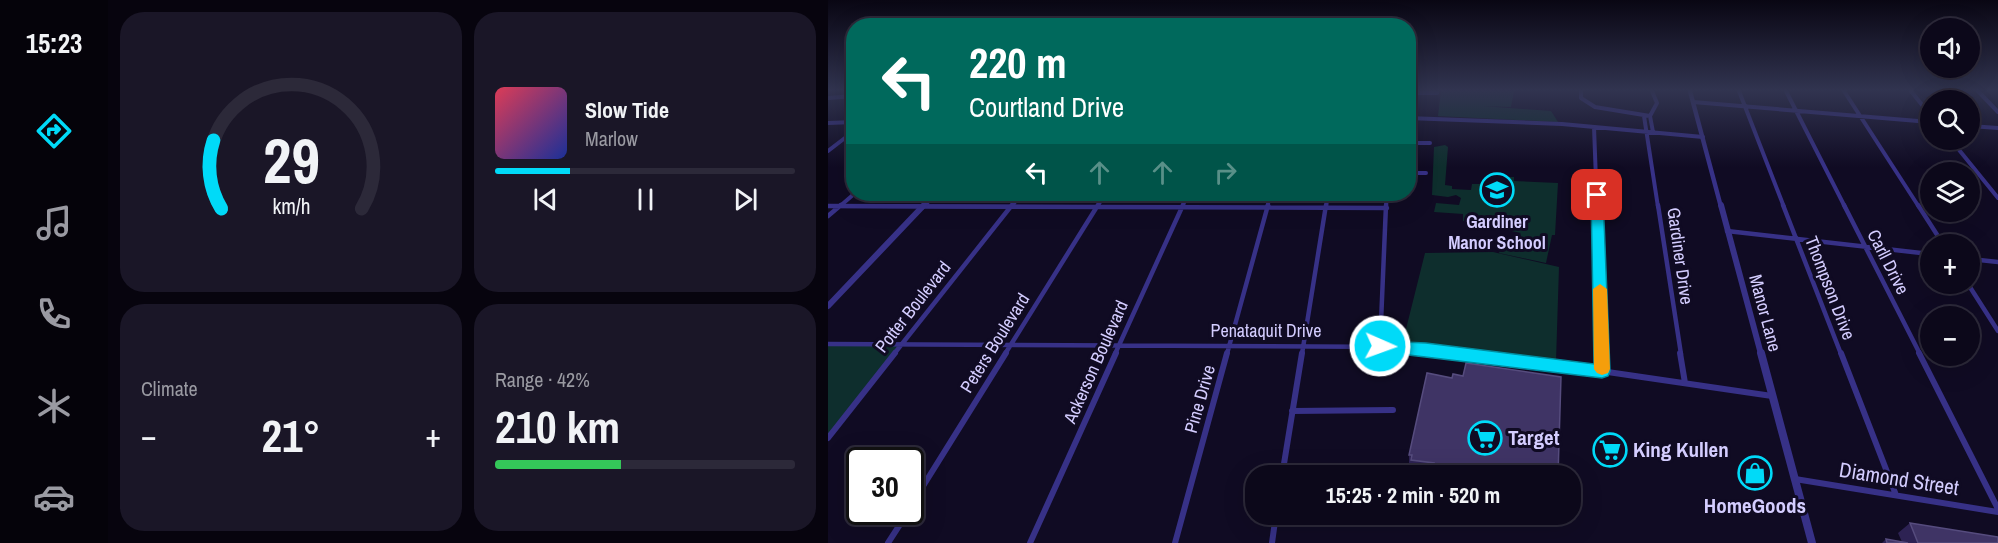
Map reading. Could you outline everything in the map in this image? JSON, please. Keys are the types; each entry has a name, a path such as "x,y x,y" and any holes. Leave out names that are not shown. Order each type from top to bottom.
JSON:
{"street":[{"path":"1644,116 1650,132"},
{"path":"1650,116 1650,132"},
{"name":"Manor Lane","path":"1697,116 1812,543"},
{"name":"Thompson Drive","path":"1748,116 1896,495"},
{"name":"Carll Drive","path":"1799,116 1998,511"},
{"path":"1861,116 1937,234"},
{"path":"1865,116 1920,121"},
{"path":"1416,118 1594,127 1703,137"},
{"path":"828,123 846,122"},
{"path":"1594,127 1602,371"},
{"path":"1980,127 1998,128"},
{"name":"Gardiner Drive","path":"1650,132 1685,384"},
{"path":"828,151 846,137"},
{"path":"1416,143 1430,143"},
{"path":"1959,150 1998,198"},
{"path":"1416,173 1426,173"},
{"path":"828,216 846,201"},
{"path":"828,306 929,201"},
{"name":"Potter Boulevard","path":"828,438 1015,201"},
{"name":"Peters Boulevard","path":"924,485 1101,201"},
{"name":"Ackerson Boulevard","path":"1030,543 1185,201"},
{"name":"Pine Drive","path":"1175,543 1270,201"},
{"path":"1284,465 1327,201"},
{"path":"1380,346 1387,201"},
{"path":"828,206 1387,208"},
{"path":"1727,231 1920,253"},
{"path":"1980,259 1998,262"},
{"path":"1974,294 1998,331"},
{"name":"Penataquit Drive","path":"828,344 1380,346 1426,349 1602,371 1772,396"},
{"path":"1292,411 1393,410"},
{"name":"Diamond Street","path":"1795,479 1998,511"},
{"path":"888,543 900,525"},
{"path":"1272,543 1274,525"}],"green space":[{"path":"1445,116 1554,116 1558,122"},
{"path":"1445,145 1448,147 1445,185 1452,186 1452,189 1471,190 1472,184 1483,184 1484,180 1489,181 1490,185 1491,181 1495,181 1497,185 1498,181 1503,181 1504,185 1508,177 1514,177 1514,181 1558,183 1555,235 1552,235 1546,263 1499,253 1503,243 1521,233 1463,221 1463,214 1434,212 1436,203 1459,205 1461,198 1456,195 1448,197 1432,195 1434,147"},
{"path":"1493,252 1559,267 1556,361 1403,341 1425,253"},
{"path":"828,344 901,345 828,438"}],"building":[{"name":"Target","path":"1466,363 1561,377 1558,465 1433,465 1434,463 1411,460 1412,455 1409,455 1427,373 1452,378 1453,374 1463,376"},
{"path":"1910,523 1998,537 1998,543 1918,543"},
{"path":"1886,539 1908,543 1887,543"}],"slow traffic":[{"path":"1600,289 1602,369"}],"place":[{"name":"Gardiner Manor School","path":"1497,190"},
{"name":"Target","path":"1485,438"},
{"name":"King Kullen","path":"1610,450"},
{"name":"HomeGoods","path":"1755,473"}],"route":[{"path":"1380,346 1426,349 1602,371 1597,195"}]}
